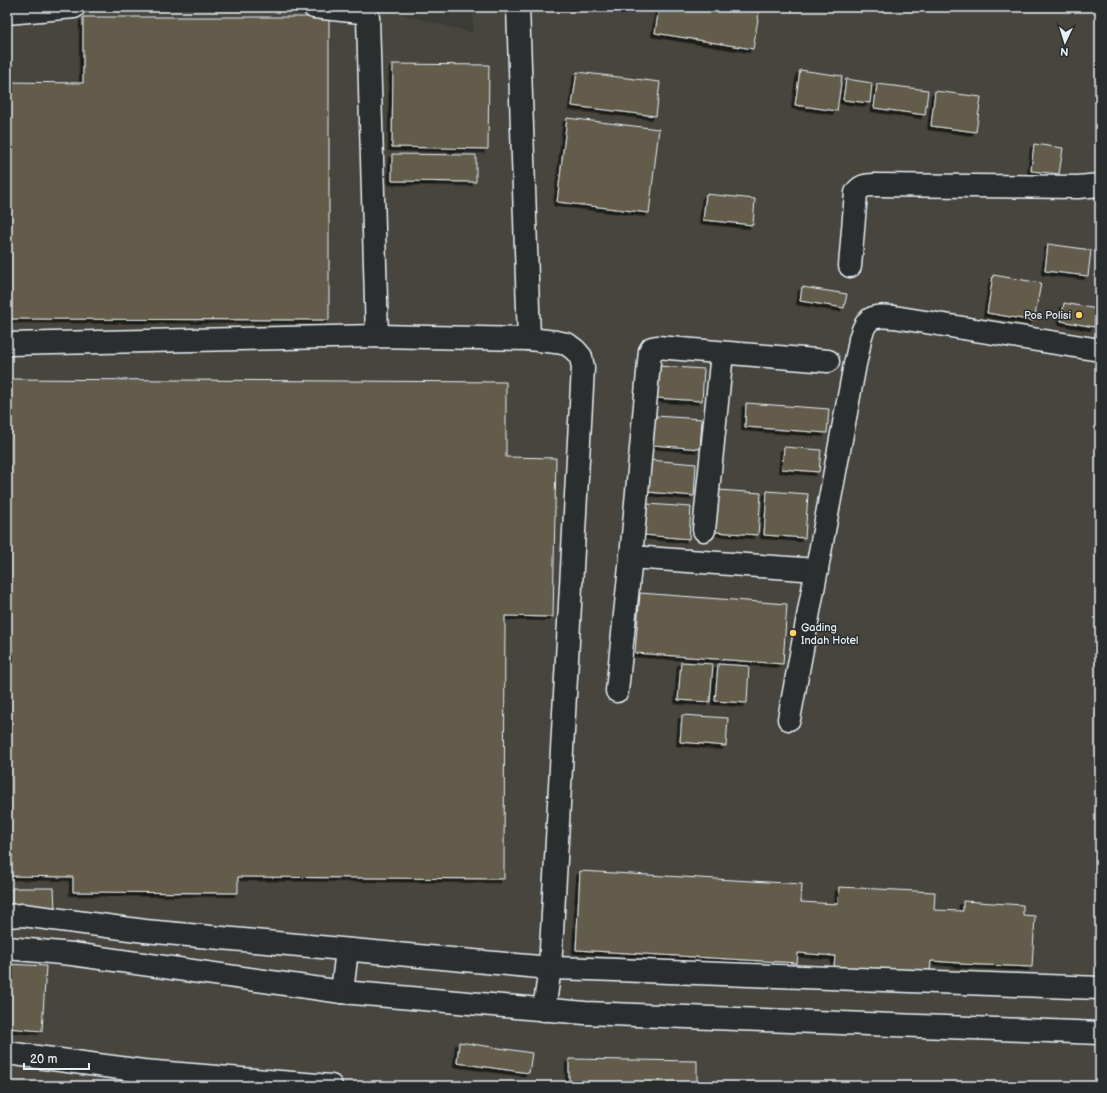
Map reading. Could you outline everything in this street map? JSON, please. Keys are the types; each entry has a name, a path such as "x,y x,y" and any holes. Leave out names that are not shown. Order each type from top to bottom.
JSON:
{"lane":[{"path":"7,13 74,7"},
{"path":"314,7 361,12 366,14 368,17 377,336"},
{"path":"518,7 530,340"},
{"path":"850,266 856,194 862,187 868,185 1078,187 1100,185"},
{"path":"789,719 855,364 865,323 870,319 885,316 894,317 1100,350"},
{"path":"7,344 377,336 530,340 567,344 575,350 581,358 583,368 550,968 544,1010"},
{"path":"617,691 650,352 652,348 657,347 828,361"},
{"path":"704,530 722,353"},
{"path":"631,557 817,570"},
{"path":"7,916 23,915 145,931 550,968 1100,988"},
{"path":"7,948 80,955 342,992 593,1014 1100,1033"},
{"path":"342,992 347,950"},
{"path":"7,1053 143,1071 331,1086"}],"shaded area":[{"path":"7,7 375,7 473,33 473,7 1100,7 1100,1086 7,1086"}],"building":[{"path":"659,7 760,7 753,49 655,33"},
{"path":"83,17 329,17 329,320 7,319 7,82 83,83"},
{"path":"393,64 489,65 488,149 392,147"},
{"path":"800,70 842,76 837,111 795,105"},
{"path":"577,72 660,82 656,116 572,106"},
{"path":"846,79 872,83 870,103 843,100"},
{"path":"877,84 928,90 925,115 874,108"},
{"path":"935,91 981,97 976,132 931,126"},
{"path":"567,118 659,129 649,213 557,202"},
{"path":"1034,144 1063,148 1059,174 1031,171"},
{"path":"392,154 476,155 476,182 392,181"},
{"path":"706,194 755,199 753,225 703,220"},
{"path":"1048,244 1091,250 1088,276 1045,271"},
{"path":"993,275 1041,283 1034,321 987,313"},
{"path":"802,287 847,294 844,308 800,301"},
{"name":"Pos Polisi","path":"1064,303 1097,309 1094,327 1061,321"},
{"path":"658,366 704,369 702,401 655,398"},
{"path":"7,379 506,382 506,457 556,458 553,617 505,616 504,879 238,877 238,893 73,892 73,877 7,876"},
{"path":"746,403 829,409 827,433 745,427"},
{"path":"655,416 702,419 700,449 653,445"},
{"path":"784,447 821,450 819,472 782,469"},
{"path":"650,460 696,464 694,496 647,492"},
{"path":"718,490 761,493 758,535 715,532"},
{"path":"767,491 808,494 805,538 764,535"},
{"path":"647,504 691,507 689,539 644,535"},
{"path":"640,593 787,604 783,664 635,653"},
{"path":"681,662 713,664 710,702 678,700"},
{"path":"718,664 749,666 747,703 715,701"},
{"path":"682,715 728,718 726,746 680,742"},
{"path":"580,871 802,884 801,902 838,904 839,887 935,892 934,910 963,911 963,901 1023,905 1023,915 1035,916 1032,967 960,964 931,961 930,972 834,967 835,956 798,953 797,963 576,950"},
{"path":"12,888 54,888 55,911 12,911"},
{"path":"7,964 46,966 42,1031 7,1028"},
{"path":"459,1042 532,1053 529,1073 457,1063"},
{"path":"569,1059 697,1061 697,1086 569,1086"}],"place":[{"name":"Pos Polisi","path":"1079,315"},
{"name":"Gading Indah Hotel","path":"793,633"}]}
